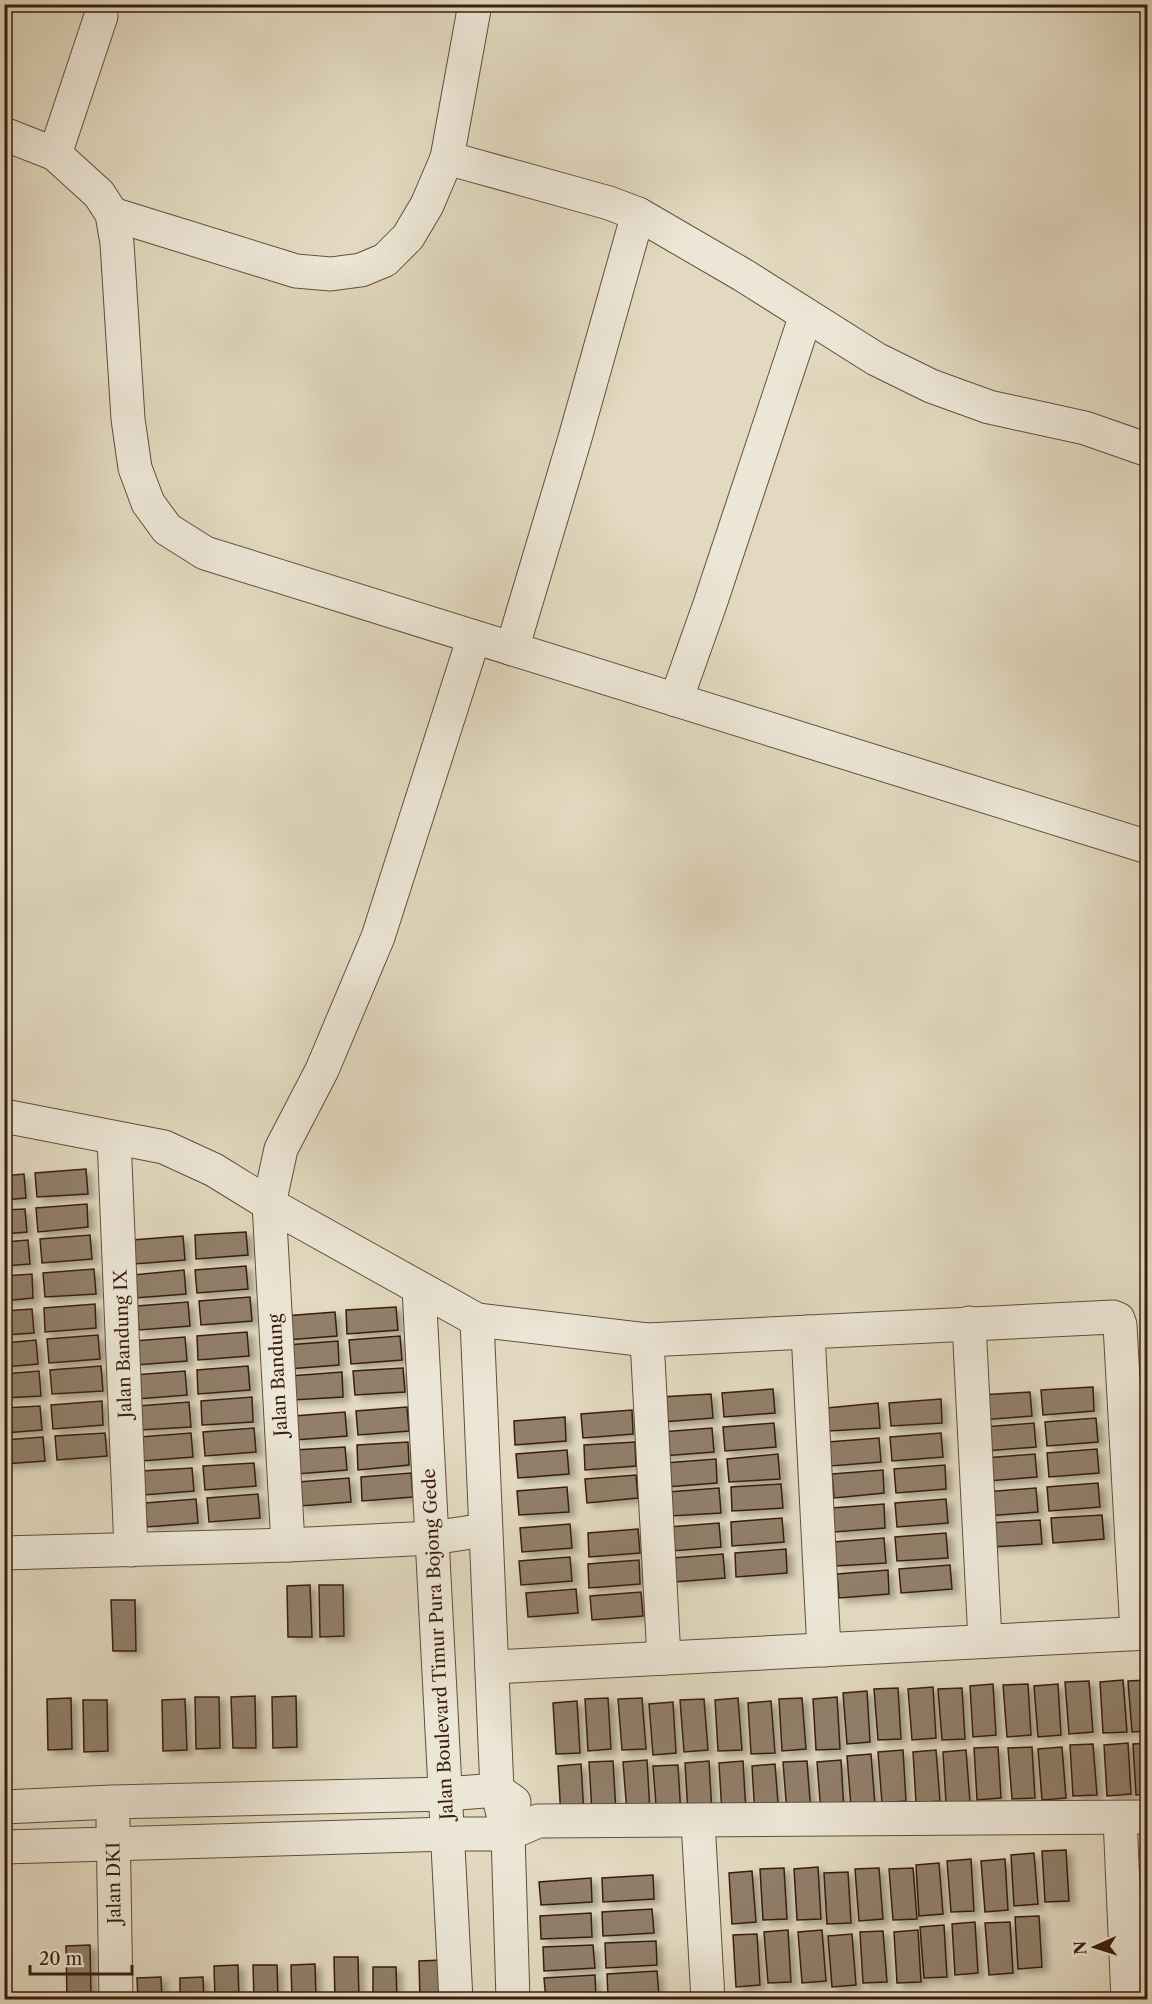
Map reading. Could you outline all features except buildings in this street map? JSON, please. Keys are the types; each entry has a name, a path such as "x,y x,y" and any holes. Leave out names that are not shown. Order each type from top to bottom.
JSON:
{"street":[{"path":"112,214 296,271 331,274 361,270 385,260 408,237 427,205 447,159 475,4"},
{"path":"55,154 101,16"},
{"path":"4,134 55,154 99,194 112,214 117,243 128,419 135,468 148,503 167,529 205,553 1148,847"},
{"path":"447,159 609,203 638,214 743,275 876,359 931,386 989,407 1085,428 1148,450"},
{"path":"512,649 575,438 638,214"},
{"path":"676,700 806,315"},
{"name":"Jalan Bandung","path":"288,1545 269,1204 281,1149 322,1070 378,937 474,637"},
{"path":"4,1116 164,1148 214,1170 269,1204 477,1320 647,1340 969,1323 1113,1317 1118,1319 1142,1633 492,1667"},
{"name":"Jalan Bandung IX","path":"114,1138 131,1550"},
{"name":"Jalan Boulevard Timur Pura Bojong Gede","path":"419,1288 456,2000"},
{"path":"477,1320 497,1790 508,1834 513,2000"},
{"path":"969,1323 985,1641"},
{"path":"808,1332 824,1650"},
{"path":"647,1340 664,1658"},
{"path":"4,1553 288,1545 432,1538 485,1530"},
{"path":"4,1807 446,1794 497,1790 538,1821"},
{"name":"Jalan DKI","path":"112,1803 116,2000"},
{"path":"4,1847 508,1834 538,1821 1134,1817 1128,2000"},
{"path":"698,1821 708,2000"}]}
